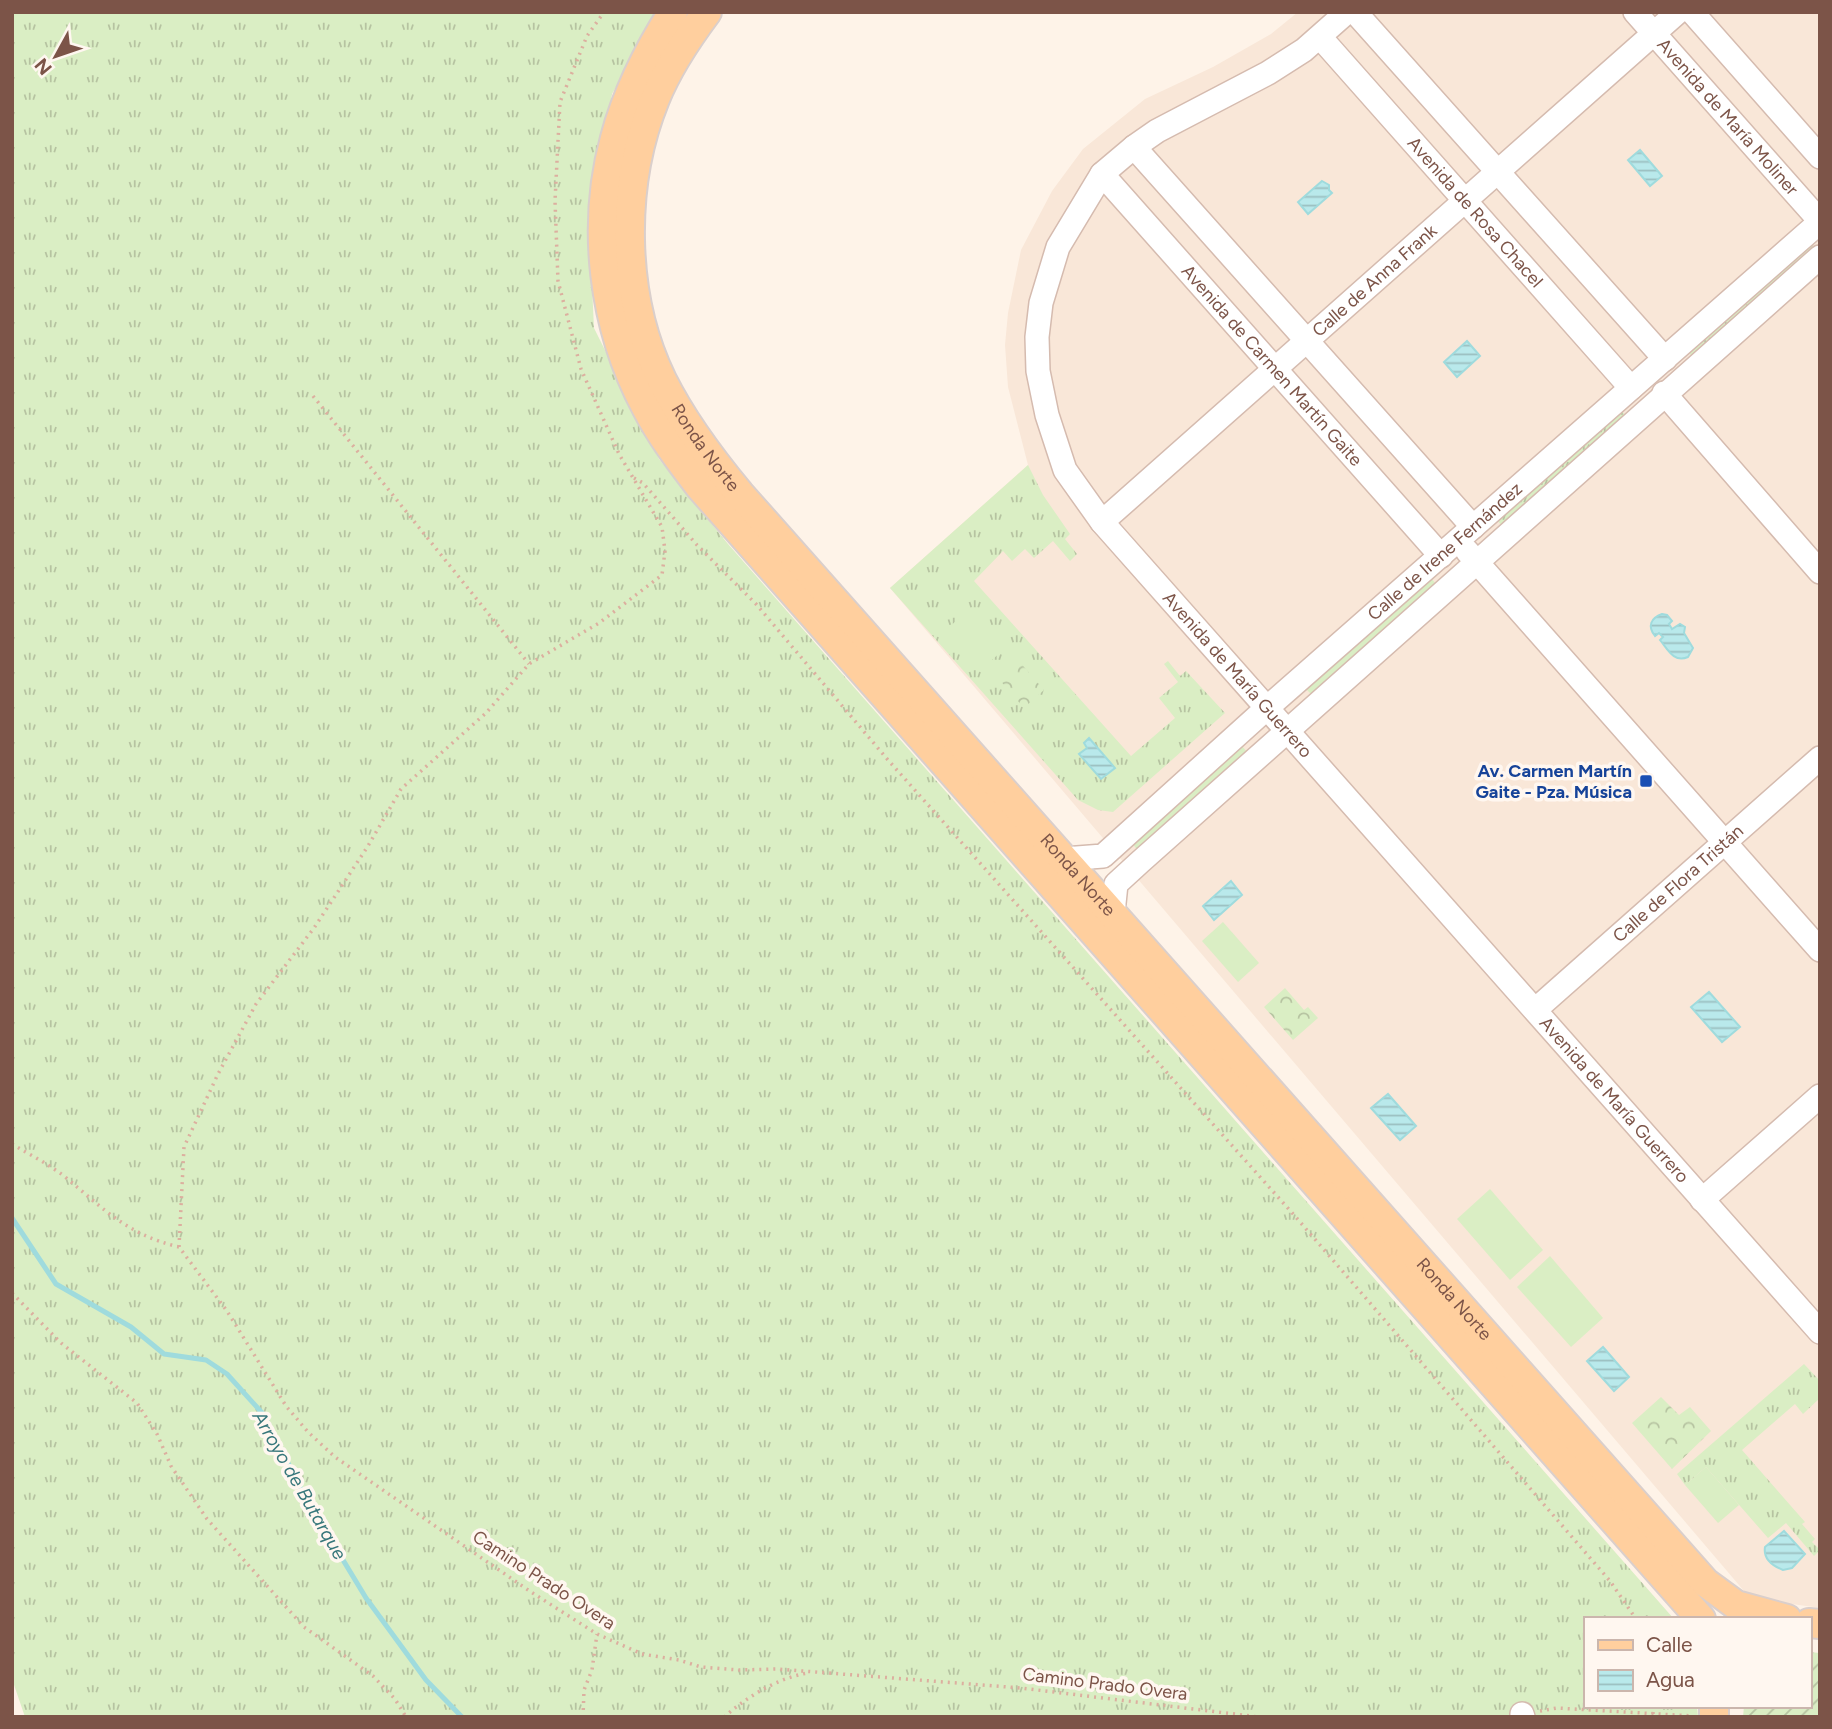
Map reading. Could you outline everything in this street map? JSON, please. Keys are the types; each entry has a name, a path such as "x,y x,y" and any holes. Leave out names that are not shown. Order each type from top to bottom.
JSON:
{"main road":[{"name":"Ronda Norte","path":"673,12 658,35 627,99 614,138 603,209 607,288 618,335 635,385 659,431 700,487 1700,1617"},
{"name":"Ronda Norte","path":"707,12 676,57 656,97 642,142 634,185 630,242 634,285 644,329 661,377 695,436 740,494 1706,1583 1736,1605 1780,1617"}],"street":[{"name":"Avenida de María Guerrero","path":"1347,12 1304,50 1268,73 1157,131 1102,174 1058,247 1041,303 1037,337 1038,371 1046,415 1065,470 1102,522 1820,1332"},
{"path":"1355,12 1665,359"},
{"name":"Avenida de María Moliner","path":"1635,12 1820,221"},
{"name":"Calle de Anna Frank","path":"1102,522 1678,12"},
{"path":"1692,12 1820,157"},
{"name":"Avenida de Rosa Chacel","path":"1320,37 1631,388"},
{"name":"Avenida de Carmen Martín Gaite","path":"1134,147 1307,340 1457,541"},
{"name":"Avenida de Carmen Martín Gaite","path":"1102,174 1276,368 1476,561 1820,950"},
{"name":"Calle de Irene Fernández","path":"1064,859 1103,856 1268,707 1820,221"},
{"name":"Calle de Irene Fernández","path":"1113,913 1116,884 1664,393 1820,257"},
{"path":"1664,393 1820,572"},
{"name":"Calle de Flora Tristán","path":"1535,1010 1820,758"},
{"path":"1702,1200 1820,1096"}],"path":[{"path":"12,1144 62,1175 92,1202 133,1231 180,1247 184,1147 218,1074 256,1004 314,928 368,846 401,789 486,713 529,664 599,623 662,575 665,551 662,527 619,454 581,369 558,281 555,201 560,102 587,36 604,12"},
{"path":"313,396 529,664"},
{"path":"634,478 643,483 697,545 755,604 888,760 1336,1263 1610,1581 1635,1617"},
{"name":"Camino Prado Overa","path":"180,1247 227,1311 270,1383 308,1432 335,1457 531,1592 597,1634 642,1654 679,1660 701,1667 813,1672 1069,1692 1259,1717"},
{"path":"12,1293 61,1343 137,1403 157,1434 171,1466 207,1519 304,1627 373,1676 395,1699 406,1717"},
{"path":"583,1717 584,1690 592,1670 597,1634"},
{"path":"724,1717 792,1676 813,1672"},
{"path":"1523,1716 1557,1708 1706,1717"},
{"path":"1653,1708 1653,1714"},
{"path":"731,1711 733,1717"}],"shaded area":[{"path":"1298,12 1820,12 1820,1608 1750,1598 890,588 1028,465 1008,387 1005,345 1008,313 1021,250 1052,191 1083,149 1145,99 1213,67 1271,34"}],"green space":[{"path":"12,12 658,12 612,94 589,222 594,328 659,459 728,544 1672,1617 1584,1617 1584,1708 1697,1708 1698,1717 25,1717 12,1679"},
{"path":"1810,242 1816,249 1693,357 1686,350"},
{"path":"1620,409 1626,416 1502,526 1497,520"},
{"path":"1028,465 1043,495 1070,534 1065,539 1077,554 1070,561 1053,541 1034,558 1025,549 1012,561 1003,551 974,581 1131,756 1175,718 1159,698 1178,682 1164,664 1168,661 1180,676 1186,671 1225,713 1113,812 1098,810 1078,800 890,588"},
{"path":"1431,578 1436,584 1311,694 1306,689"},
{"path":"967,611 1002,651 982,669 947,629"},
{"path":"1018,660 1044,690 1024,708 998,678"},
{"path":"1242,746 1247,752 1137,850 1133,844"},
{"path":"1223,922 1259,963 1238,982 1202,941"},
{"path":"1285,988 1304,1010 1308,1007 1318,1018 1293,1040 1264,1007"},
{"path":"1490,1189 1543,1250 1510,1280 1457,1219"},
{"path":"1550,1256 1603,1318 1571,1347 1517,1287"},
{"path":"1804,1364 1820,1381 1820,1398 1803,1414 1795,1404 1742,1450 1805,1522 1802,1524 1815,1539 1812,1542 1820,1550 1814,1556 1786,1523 1768,1538 1706,1467 1685,1485 1677,1474"},
{"path":"1661,1397 1679,1415 1690,1407 1711,1431 1672,1469 1632,1423"},
{"path":"1706,1467 1739,1505 1718,1523 1685,1485"},
{"path":"1811,1652 1820,1653 1820,1717 1743,1717 1744,1708 1811,1708"}],"water":[{"path":"1640,150 1662,176 1650,186 1628,160"},
{"path":"1322,181 1329,185 1332,193 1308,214 1298,202"},
{"path":"1467,341 1480,356 1457,377 1444,362"},
{"path":"1662,614 1672,621 1669,624 1672,629 1680,624 1685,627 1684,633 1693,648 1688,657 1675,657 1660,640 1663,637 1659,633 1655,636 1651,623"},
{"path":"1089,738 1115,768 1101,779 1079,754 1087,748 1084,743"},
{"path":"1231,881 1242,895 1214,920 1203,906"},
{"path":"1709,992 1740,1027 1722,1042 1691,1007"},
{"path":"1388,1094 1416,1126 1400,1140 1371,1108"},
{"path":"1603,1347 1629,1377 1614,1391 1587,1361"},
{"path":"1784,1531 1805,1554 1792,1568 1783,1570 1770,1562 1765,1547"}],"waterway":[{"name":"Arroyo de Butarque","path":"12,1218 56,1284 131,1327 164,1354 206,1360 227,1374 264,1415 305,1497 366,1598 426,1680 462,1717"}],"place":[{"name":"Av. Carmen Martín Gaite - Pza. Música","path":"1646,781"}]}
